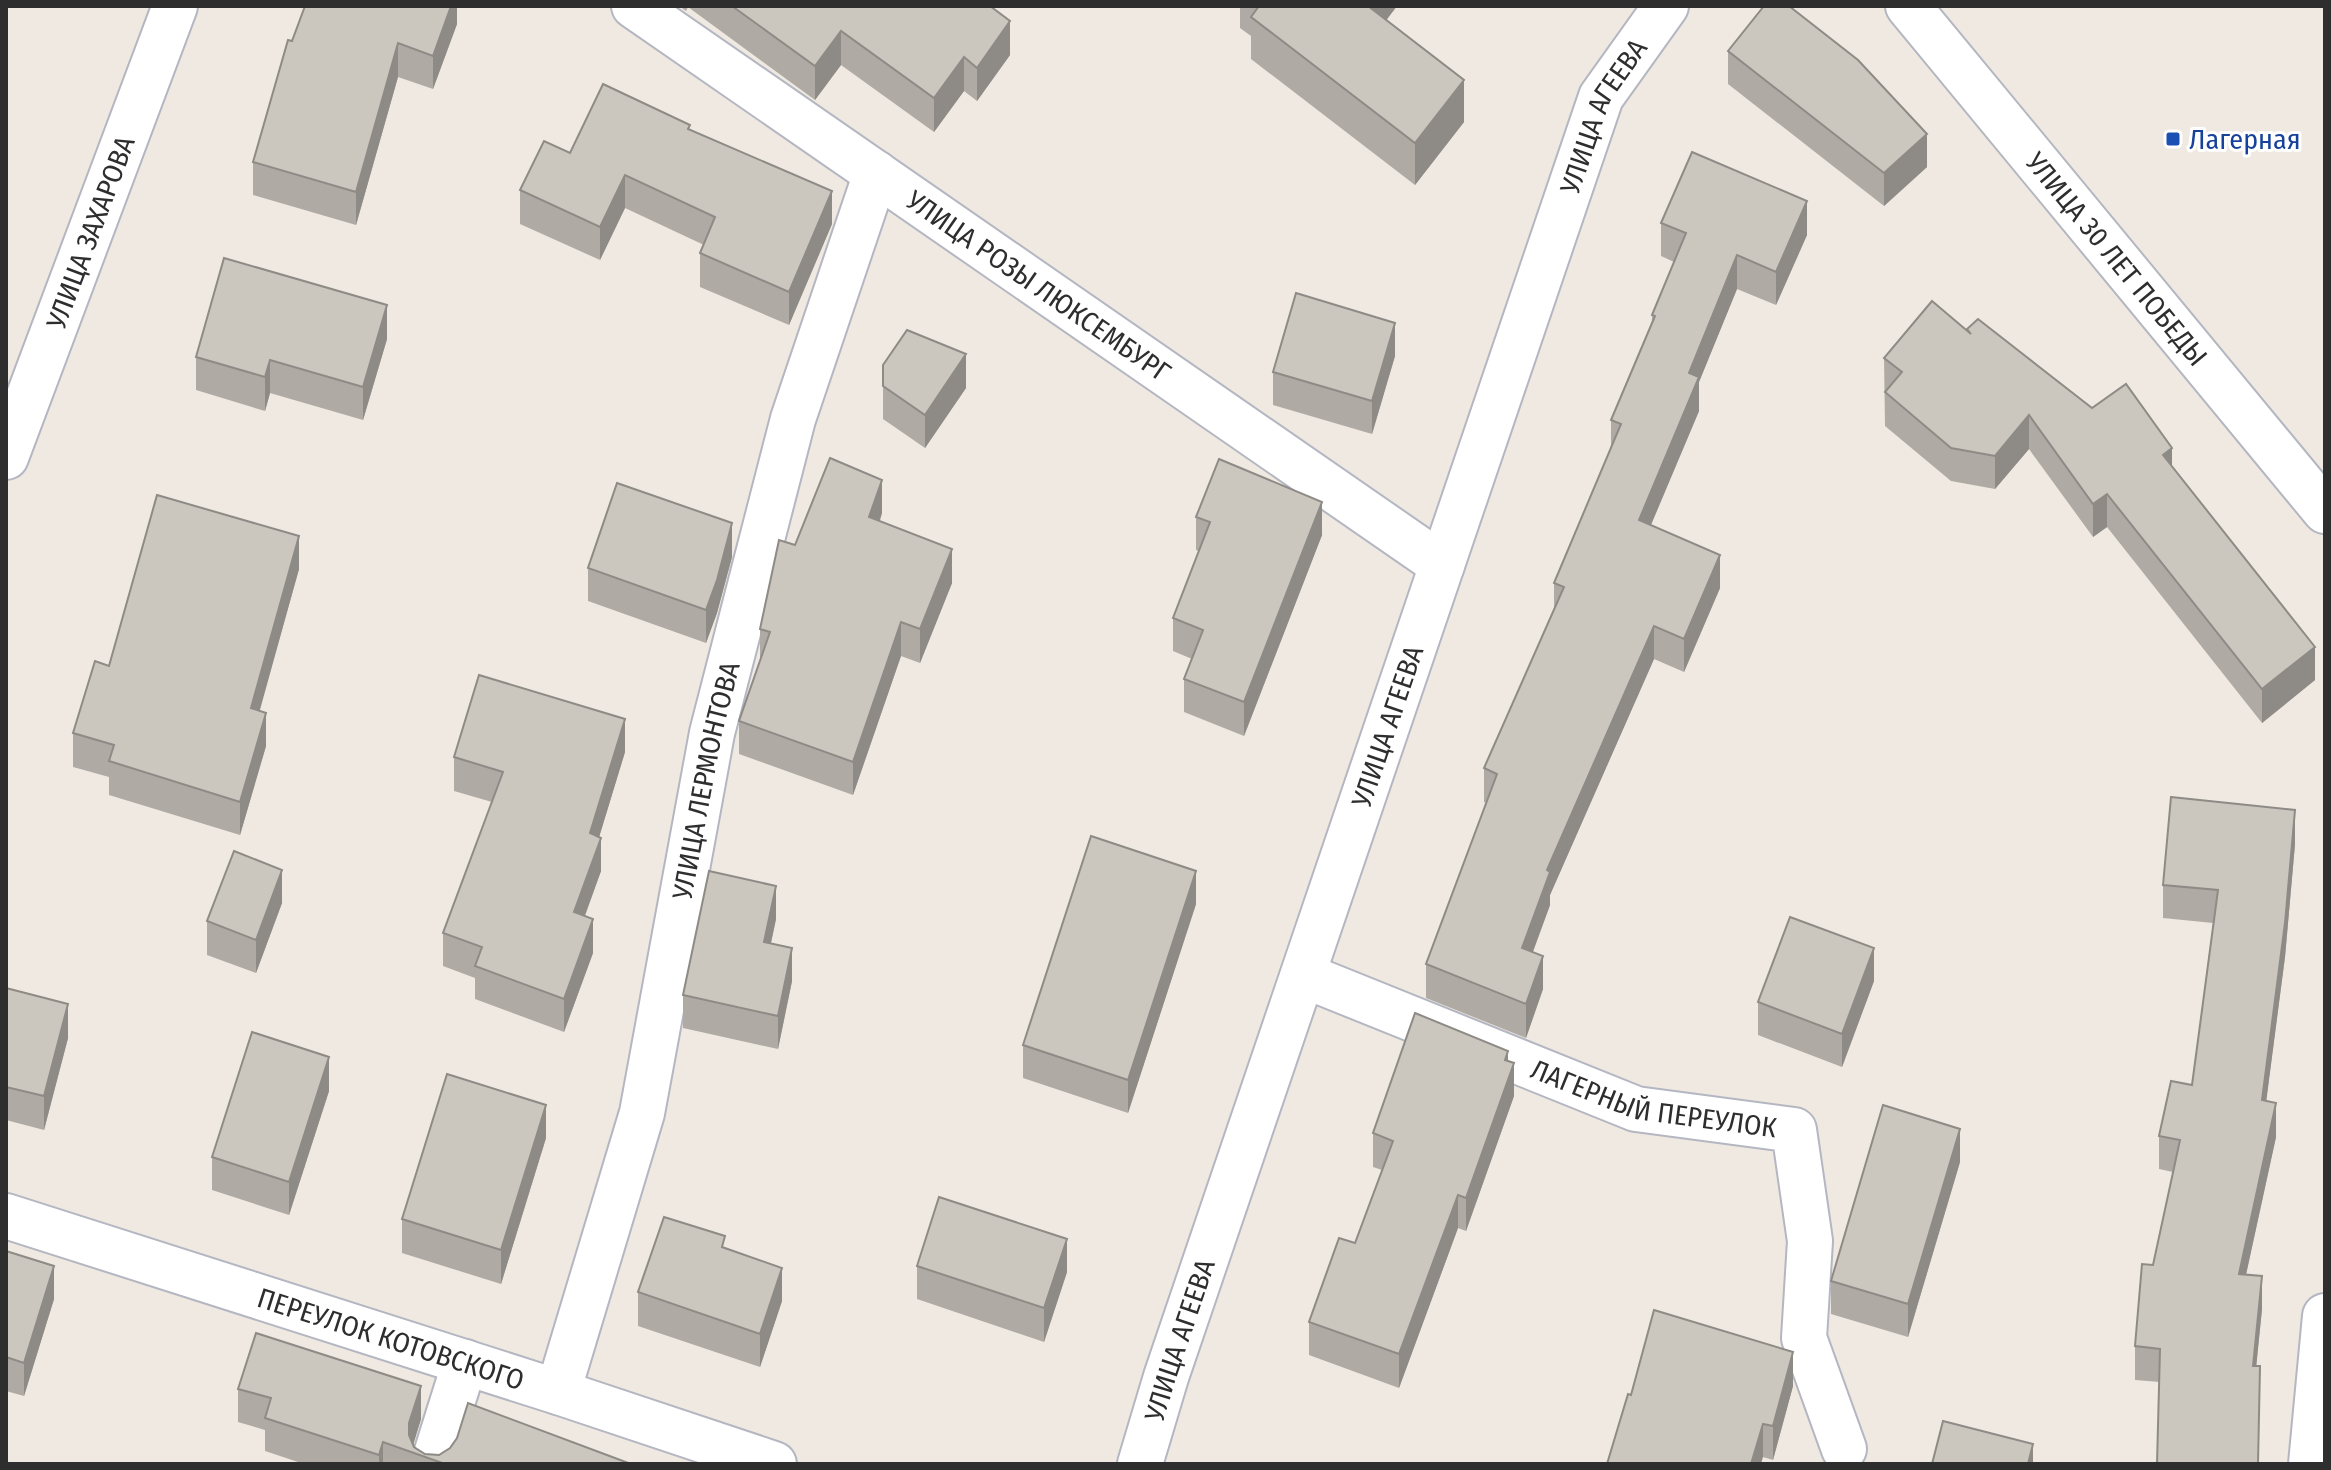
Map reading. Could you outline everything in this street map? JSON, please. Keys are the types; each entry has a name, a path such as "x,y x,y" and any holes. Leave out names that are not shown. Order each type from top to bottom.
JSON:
{"street":[{"name":"УЛИЦА ЗАХАРОВА","path":"6,457 175,6"},
{"name":"УЛИЦА РОЗЫ ЛЮКСЕМБУРГ","path":"634,6 1442,565"},
{"name":"УЛИЦА АГЕЕВА","path":"1140,1464 1166,1377 1601,97 1666,6"},
{"name":"УЛИЦА 30 ЛЕТ ПОБЕДЫ","path":"1908,6 2325,511"},
{"name":"УЛИЦА ЛЕРМОНТОВА","path":"558,1392 642,1113 712,733 789,434 876,173"},
{"name":"ЛАГЕРНЫЙ ПЕРЕУЛОК","path":"1303,975 1636,1109 1794,1130 1810,1241 1804,1338 1844,1449"},
{"name":"ПЕРЕУЛОК КОТОВСКОГО","path":"6,1216 774,1464"},
{"path":"2311,1464 2325,1316"},
{"path":"433,1464 465,1362"}],"building":[{"path":"305,6 451,6 433,56 398,43 356,192 253,162 288,40 292,41"},
{"path":"732,6 990,6 1010,21 977,68 964,57 934,98 841,31 815,66"},
{"path":"1259,6 1368,6 1464,80 1415,143 1251,17"},
{"path":"1764,6 1789,6 1858,60 1927,134 1884,173 1728,51"},
{"path":"603,84 690,125 688,129 832,191 789,292 700,253 715,217 625,175 600,227 520,190 544,141 570,153"},
{"path":"1692,152 1807,201 1776,272 1737,255 1689,373 1699,377 1639,520 1720,555 1684,639 1654,626 1547,870 1550,872 1522,948 1543,956 1526,1004 1426,964 1497,774 1484,768 1564,587 1554,583 1621,424 1611,420 1686,233 1661,223"},
{"path":"224,258 387,305 363,387 270,360 265,377 196,357"},
{"path":"1296,293 1395,323 1372,401 1273,372"},
{"path":"1932,301 1971,334 1967,329 1978,319 2092,408 2126,384 2172,448 2163,455 2315,647 2262,689 2107,494 2093,504 2029,415 1995,456 1951,448 1885,392 1902,372 1884,358"},
{"path":"907,330 966,354 925,415 883,386 883,365"},
{"path":"830,458 882,480 869,517 952,549 920,629 901,622 853,762 739,721 770,632 760,629 779,540 795,545"},
{"path":"1219,459 1322,502 1244,702 1184,679 1203,630 1173,618 1210,522 1196,517"},
{"path":"617,483 732,523 706,610 588,568"},
{"path":"157,495 299,536 251,708 266,713 240,802 109,761 114,745 73,733 95,661 109,666"},
{"path":"479,675 625,719 590,833 601,838 574,912 593,919 564,999 475,966 482,947 443,933 503,772 454,757"},
{"path":"2171,797 2295,810 2285,923 2262,1100 2276,1103 2239,1274 2262,1276 2253,1366 2260,1366 2258,1464 2157,1464 2160,1349 2135,1346 2142,1264 2153,1265 2180,1140 2159,1136 2171,1081 2192,1085 2218,890 2163,885"},
{"path":"1091,836 1196,871 1128,1080 1023,1045"},
{"path":"234,851 282,870 256,940 207,921"},
{"path":"709,871 776,886 764,942 792,948 778,1016 683,995"},
{"path":"1790,917 1874,948 1842,1034 1758,1002"},
{"path":"6,988 68,1004 44,1096 6,1087"},
{"path":"1415,1013 1508,1051 1505,1060 1514,1063 1466,1198 1458,1195 1399,1354 1309,1322 1339,1238 1355,1243 1393,1141 1373,1133"},
{"path":"252,1032 329,1057 289,1182 212,1157"},
{"path":"447,1074 546,1105 501,1250 402,1219"},
{"path":"1883,1105 1960,1129 1908,1304 1831,1281"},
{"path":"939,1197 1067,1239 1044,1308 917,1266"},
{"path":"664,1217 725,1236 722,1247 782,1268 760,1334 638,1292"},
{"path":"6,1251 54,1266 24,1363 6,1357"},
{"path":"1654,1310 1793,1352 1773,1426 1763,1424 1751,1464 1607,1464 1628,1394 1631,1395"},
{"path":"256,1333 421,1386 409,1423 409,1435 414,1447 425,1454 439,1455 450,1448 457,1438 468,1403 631,1464 445,1464 383,1442 379,1455 265,1418 271,1398 238,1389"},
{"path":"1943,1421 2033,1444 2028,1464 1932,1464"}],"place":[{"name":"Лагерная","path":"2173,139"}]}
